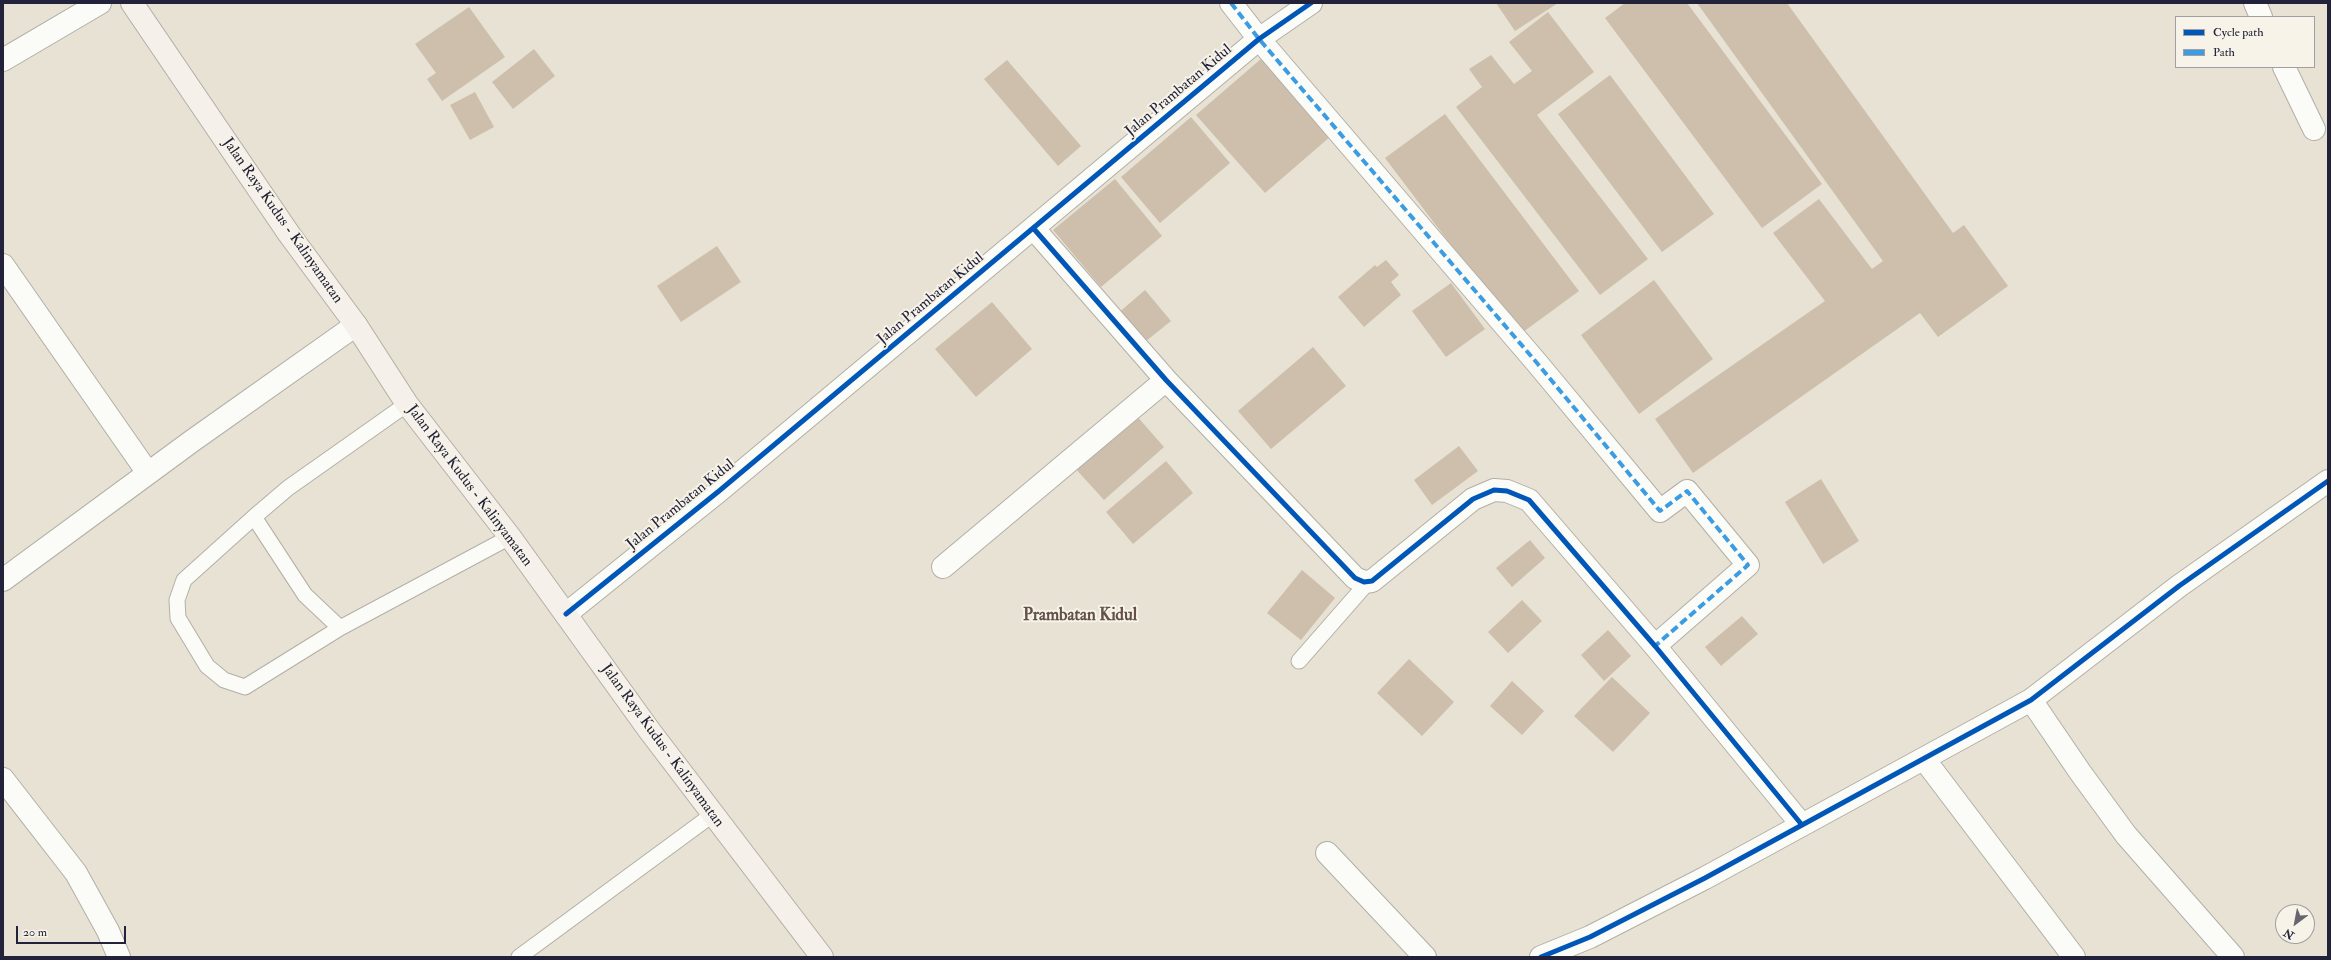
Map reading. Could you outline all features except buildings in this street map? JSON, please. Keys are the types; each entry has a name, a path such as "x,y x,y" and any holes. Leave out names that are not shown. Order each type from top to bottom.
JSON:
{"main road":[{"name":"Jalan Raya Kudus - Kalinyamatan","path":"132,3 289,234 356,325 407,404 510,537 712,815 822,957"}],"street":[{"path":"3,60 100,3"},
{"path":"1230,3 1259,39 1431,238 1660,511 1687,491 1748,565 1654,646"},
{"name":"Jalan Prambatan Kidul","path":"566,614 719,491 1034,229 1259,39 1311,3"},
{"path":"2255,3 2261,16"},
{"path":"2284,68 2314,129"},
{"path":"1034,229 1166,380 1346,572 1354,578 1369,581 1377,577 1473,500 1494,490 1507,491 1528,500 1654,646 1802,825"},
{"path":"3,265 148,473"},
{"path":"3,580 148,473 356,325"},
{"path":"943,567 1166,380"},
{"path":"1540,957 1590,937 1802,825 2031,700 2179,586 2328,481"},
{"path":"2031,700 2080,772 2126,835 2233,957"},
{"path":"1924,759 2074,957"},
{"path":"3,779 76,873 108,931 120,957"},
{"path":"1327,853 1425,957"}],"lane":[{"path":"407,404 288,488 184,580 177,600 178,618 207,666 224,680 245,686 340,628 510,537"},
{"path":"254,517 305,596 340,628"},
{"path":"1299,661 1369,581"},
{"path":"519,957 712,815"}],"marked path":[{"path":"1231,3 1259,39 1537,363 1660,511 1687,491 1748,565 1655,646"}],"cycle path":[{"path":"566,614 719,491 1259,39 1311,3"},
{"path":"1034,229 1166,380 1355,578 1364,582 1372,581 1473,499 1494,490 1507,491 1529,500 1655,646 1802,825"},
{"path":"1541,957 1590,937 1705,878 2031,700 2179,586 2328,481"}],"district":[{"name":"Prambatan Kidul","path":"1080,616"}]}
